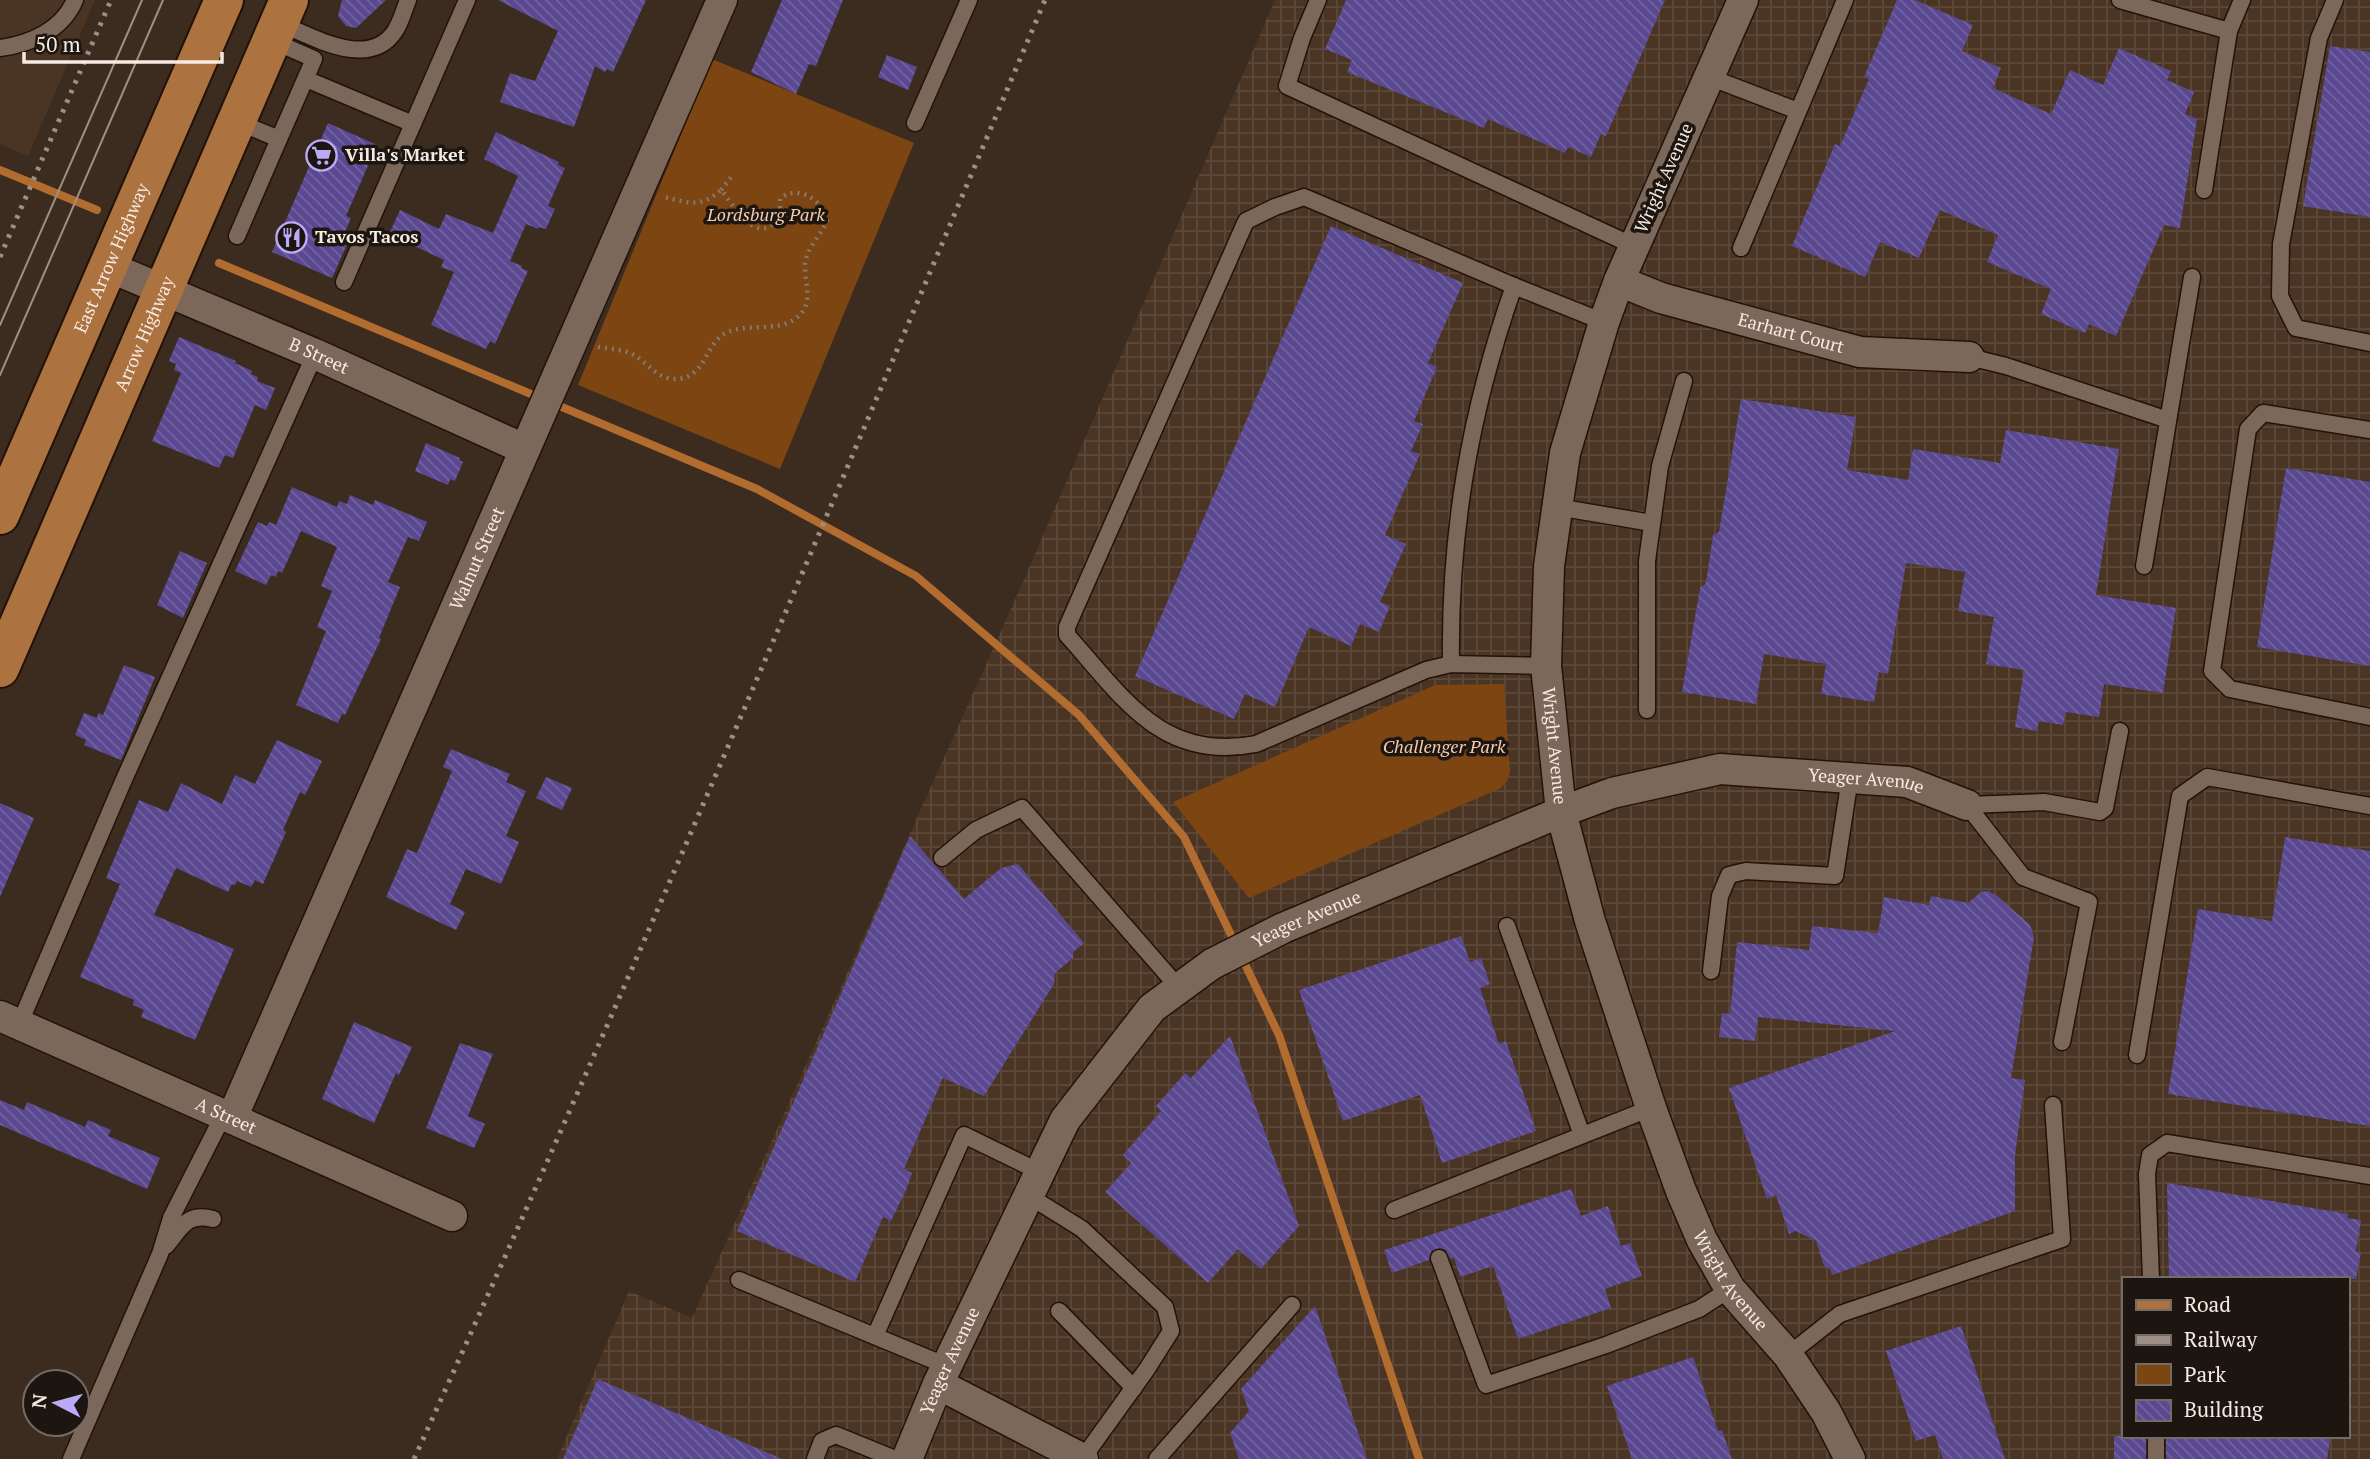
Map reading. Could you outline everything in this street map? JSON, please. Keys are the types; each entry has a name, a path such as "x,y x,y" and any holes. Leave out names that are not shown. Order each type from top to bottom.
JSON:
{"main road":[{"name":"East Arrow Highway","path":"0,515 224,0"},
{"name":"Arrow Highway","path":"0,668 280,21"}],"street":[{"name":"Walnut Street","path":"228,1116 723,0"},
{"name":"Wright Avenue","path":"1743,0 1619,281 1565,453 1549,566 1546,666 1561,811 1590,921 1681,1191 1702,1240 1730,1289 1788,1355 1826,1412 1850,1459"},
{"name":"B Street","path":"109,267 315,354 530,437"},
{"name":"Earhart Court","path":"1619,281 1661,298 1860,352 1969,357"},
{"name":"Yeager Avenue","path":"907,1459 942,1375 1065,1120 1152,1008 1212,964 1267,936 1561,811 1612,793 1720,769 1907,782 1967,805"},
{"name":"A Street","path":"10,1021 452,1216"},
{"path":"942,1375 1083,1459"}],"lane":[{"path":"0,48 17,46 47,34 71,9 75,0"},
{"path":"280,21 342,48 367,50 382,45 395,31 408,0"},
{"path":"344,282 467,0"},
{"path":"915,123 969,0"},
{"path":"1318,0 1302,38 1287,86 1634,246"},
{"path":"1741,248 1845,0"},
{"path":"2120,0 2229,31"},
{"path":"2204,190 2229,31 2242,0"},
{"path":"2335,0 2319,38 2298,148 2281,244 2280,296 2296,328 2370,343"},
{"path":"237,236 314,59 280,21"},
{"path":"1709,77 1798,111"},
{"path":"306,79 413,124"},
{"path":"238,122 279,139"},
{"path":"1546,666 1451,664 1426,670 1256,744 1236,748 1205,747 1175,738 1149,724 1067,635 1067,627 1247,221 1304,197 1604,322"},
{"path":"2144,566 2192,277"},
{"path":"1451,664 1453,552 1462,479 1480,392 1514,286"},
{"path":"10,1021 122,784 315,354"},
{"path":"1969,357 2006,366 2168,420"},
{"path":"1647,710 1647,561 1660,466 1684,382"},
{"path":"2367,716 2230,689 2212,671 2248,429 2263,412 2370,430"},
{"path":"1557,507 1652,523"},
{"path":"1967,805 2044,802 2100,812 2105,808 2120,732"},
{"path":"2137,1055 2180,796 2207,777 2370,806"},
{"path":"1711,971 1720,896 1729,875 1746,871 1835,876 1850,778"},
{"path":"1967,805 2023,877 2089,902 2062,1042"},
{"path":"942,858 976,830 1022,808 1179,988"},
{"path":"1507,926 1582,1135"},
{"path":"1788,1355 1840,1314 2062,1239 2053,1105"},
{"path":"1394,1210 1651,1108"},
{"path":"71,1459 160,1254 171,1218 228,1116"},
{"path":"875,1336 964,1135 1035,1184 1165,1307 1171,1331 1083,1459"},
{"path":"2151,1277 2147,1174 2150,1155 2167,1143 2370,1177"},
{"path":"160,1254 187,1221 200,1215 213,1219"},
{"path":"1439,1258 1486,1385 1605,1345 1699,1309 1730,1289"},
{"path":"739,1280 875,1336 942,1375"},
{"path":"1157,1459 1292,1305"},
{"path":"1059,1311 1134,1388"},
{"path":"815,1459 822,1441 836,1435 895,1459"},
{"path":"2156,1438 2156,1459"}],"path":[{"path":"657,194 698,203 709,200 732,176"},
{"path":"594,346 631,353 664,377 691,377 699,370 715,342 725,333 741,328 776,326 795,319 804,309 807,292 805,264 808,252 827,222 826,213 810,196 799,192 787,193 780,199 777,222 768,228 756,227 746,221 721,190"}],"shaded area":[{"path":"0,0 95,0 28,156 0,144"},
{"path":"1275,0 2370,0 2370,1459 557,1459 629,1291 692,1318 1015,600"}],"green space":[{"name":"Lordsburg Park","path":"712,59 914,143 780,469 578,385"},
{"name":"Challenger Park","path":"1504,684 1510,772 1501,788 1249,898 1173,802 1435,685"}],"building":[{"path":"342,0 386,0 356,28 346,26 338,16"},
{"path":"498,0 646,0 613,72 607,69 605,72 595,66 574,127 500,102 510,73 535,81 558,31"},
{"path":"782,0 843,0 816,66 809,64 796,94 751,72"},
{"path":"1346,0 1665,0 1606,136 1601,134 1591,157 1568,147 1565,153 1488,119 1484,128 1347,72 1352,60 1325,49"},
{"path":"1897,0 1915,0 1973,25 1962,51 2001,68 1993,88 2051,114 2070,70 2103,85 2119,48 2171,71 2167,80 2194,92 2185,114 2197,119 2180,228 2164,225 2116,336 2089,324 2085,333 2041,314 2051,289 1987,262 1998,235 1940,210 1919,258 1880,242 1865,277 1792,246 1835,144 1840,146 1869,79 1864,77"},
{"path":"2330,46 2370,52 2370,217 2303,206"},
{"path":"887,55 917,67 908,90 878,77"},
{"path":"328,123 377,145 346,216 351,218 343,237 349,240 332,278 272,252"},
{"path":"496,132 559,162 558,165 565,168 548,206 555,209 546,229 526,224 510,261 528,271 495,344 490,341 486,349 431,325 454,272 441,267 444,260 389,234 400,210 439,229 446,214 493,233 518,176 484,159"},
{"path":"1331,226 1463,283 1428,363 1437,367 1414,421 1423,424 1411,451 1420,454 1385,535 1406,544 1380,602 1390,606 1379,632 1360,624 1351,646 1309,627 1275,707 1245,694 1234,719 1135,676"},
{"path":"179,337 236,361 235,363 252,371 251,374 258,377 257,381 275,388 266,410 255,405 233,458 225,455 219,468 152,441 181,373 174,370 176,364 169,361"},
{"path":"1741,399 1856,417 1847,470 1908,480 1913,449 2000,463 2006,430 2119,449 2096,595 2176,608 2163,693 2104,684 2099,717 2066,712 2063,725 2039,721 2037,731 2015,727 2024,670 1986,664 1994,617 1958,611 1965,572 1906,563 1888,674 1879,672 1874,702 1821,694 1826,664 1764,654 1756,704 1682,692 1700,588 1706,583 1713,535 1719,532"},
{"path":"426,443 460,458 463,462 455,481 450,479 448,485 415,471"},
{"path":"2286,468 2370,482 2370,666 2257,647"},
{"path":"292,487 337,507 339,501 347,504 350,495 373,505 375,500 427,522 419,541 408,537 388,582 400,587 379,638 381,639 345,715 342,714 338,723 296,705 326,631 317,627 332,591 321,586 337,547 301,531 282,573 278,571 276,577 271,575 266,585 235,571 258,522 267,526 269,522 276,525"},
{"path":"180,551 207,563 183,618 157,605"},
{"path":"124,665 155,677 121,760 84,745 86,740 75,735 84,713 97,718 98,713 103,715"},
{"path":"277,740 322,761 305,795 300,792 263,884 255,880 251,887 237,881 228,892 176,868 154,915 234,949 195,1040 141,1017 144,1010 133,1005 134,1000 80,977 120,884 106,878 139,800 168,812 181,783 222,804 235,775 255,784"},
{"path":"451,749 510,774 506,782 526,791 506,836 519,842 501,884 466,869 450,904 465,912 456,930 386,897 407,849 417,853 452,771 443,767"},
{"path":"546,777 572,788 562,810 536,798"},
{"path":"0,803 34,818 0,897"},
{"path":"910,836 964,899 1001,868 1018,864 1084,943 1073,952 1073,958 1055,973 1054,984 984,1096 943,1078 904,1169 912,1173 906,1190 891,1221 883,1217 855,1282 737,1231"},
{"path":"2285,837 2370,851 2370,1126 2168,1094 2198,909 2272,921"},
{"path":"1988,891 2030,925 2034,937 2011,1078 2025,1080 2015,1156 2015,1211 1832,1275 1830,1269 1824,1266 1816,1241 1796,1231 1789,1234 1776,1195 1767,1199 1729,1088 1895,1031 1758,1017 1755,1041 1719,1037 1722,1013 1730,1014 1737,942 1809,950 1812,926 1878,933 1884,897 1929,905 1931,896 1968,903 1981,892"},
{"path":"1461,936 1470,962 1481,958 1490,984 1480,988 1499,1044 1506,1041 1536,1131 1442,1163 1420,1095 1343,1121 1299,990"},
{"path":"354,1022 412,1047 399,1075 396,1073 374,1123 322,1099"},
{"path":"1230,1036 1299,1226 1261,1269 1238,1249 1208,1283 1105,1192 1131,1163 1123,1155 1161,1111 1156,1106 1185,1073 1191,1078"},
{"path":"460,1043 493,1054 468,1116 485,1124 474,1148 426,1128"},
{"path":"0,1100 24,1110 27,1102 85,1127 88,1120 111,1130 108,1136 160,1158 147,1189 0,1125"},
{"path":"2167,1183 2348,1214 2347,1218 2361,1220 2356,1252 2361,1252 2356,1279 2169,1277"},
{"path":"1571,1189 1581,1216 1608,1206 1621,1246 1630,1243 1642,1276 1605,1289 1611,1308 1518,1339 1493,1266 1460,1277 1454,1258 1451,1259 1446,1250 1440,1248 1431,1251 1429,1260 1392,1273 1384,1250"},
{"path":"1315,1306 1367,1459 1239,1459 1230,1433 1249,1411 1241,1389"},
{"path":"1961,1326 2005,1459 1943,1459 1935,1435 1916,1441 1886,1351"},
{"path":"1693,1357 1718,1431 1722,1430 1732,1459 1632,1459 1607,1386"},
{"path":"598,1379 782,1459 563,1459"},
{"path":"2114,1436 2146,1438 2146,1459 2114,1459"},
{"path":"2166,1438 2331,1438 2327,1459 2166,1459"}],"waterway":[{"path":"0,170 97,210"},
{"path":"219,263 757,489 916,576 1079,715 1184,837 1279,1035 1419,1459"}],"tram line":[{"path":"0,325 142,0"},
{"path":"0,375 163,0"}],"railway":[{"path":"0,257 111,0"},
{"path":"414,1459 656,914 1045,0"}],"place":[{"name":"Villa's Market","path":"322,155"},
{"name":"Tavos Tacos","path":"292,237"}]}
